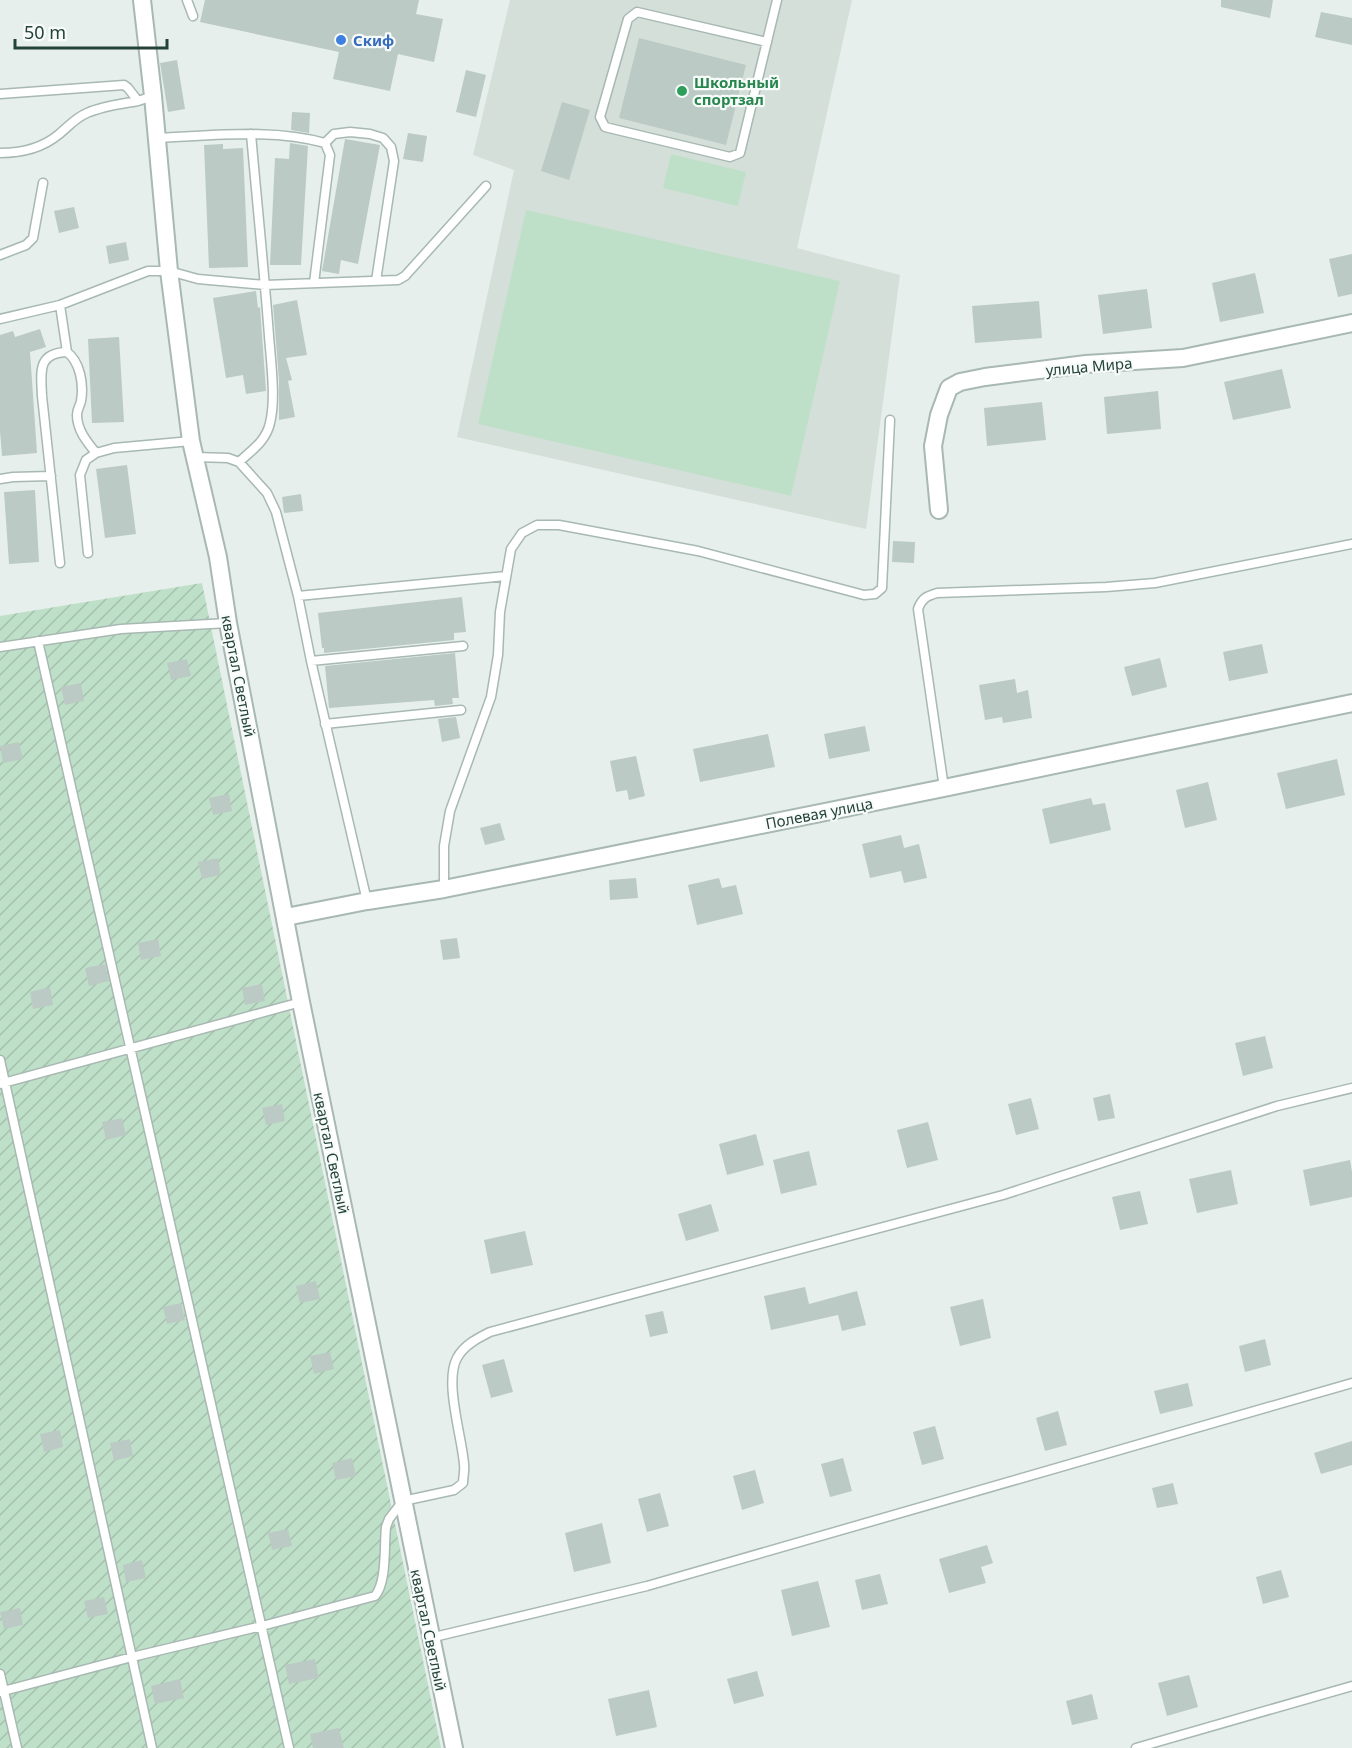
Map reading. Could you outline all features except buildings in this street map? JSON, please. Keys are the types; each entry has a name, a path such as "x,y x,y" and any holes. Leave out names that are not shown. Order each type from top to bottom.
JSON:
{"street":[{"name":"квартал Светлый","path":"142,0 145,99 157,138 169,271 193,449 218,557 228,623 301,1002 454,1748"},
{"name":"улица Мира","path":"939,510 933,446 939,415 949,388 960,382 1086,364 1183,358 1352,323"},
{"name":"Полевая улица","path":"285,917 444,889 1352,703"}],"lane":[{"path":"187,0 193,15"},
{"path":"767,42 637,12 628,19 600,117 605,127 730,157 740,153 767,42 777,0"},
{"path":"0,94 124,85 145,99"},
{"path":"0,153 35,148 57,136 72,121 88,113 145,99"},
{"path":"325,143 334,134 350,132 382,138 391,147 394,161 376,281"},
{"path":"239,462 262,442 271,423 273,394 251,134"},
{"path":"157,138 251,134 308,138 325,143"},
{"path":"314,283 330,155 325,143"},
{"path":"0,255 26,245 33,238 43,183"},
{"path":"0,319 60,305 148,271 169,271 198,279 265,285 398,280 405,276 486,186"},
{"path":"60,305 67,352"},
{"path":"60,563 41,378 44,361 49,355 67,352 74,357 79,368 81,399 77,412 78,424 96,453"},
{"path":"444,889 444,846 450,812 491,697 498,655 500,612 511,549 522,533 537,525 559,525 698,551 864,595 875,594 882,588 890,420"},
{"path":"88,552 80,475 86,460 96,453 114,448 193,449 239,462 267,493 276,512 298,596 366,901"},
{"path":"0,479 51,476"},
{"path":"944,788 918,609 921,600 926,597 937,593 1155,583 1352,544"},
{"path":"298,596 506,576"},
{"path":"0,647 121,629 228,623"},
{"path":"38,641 289,1748"},
{"path":"311,661 462,646"},
{"path":"325,724 461,710"},
{"path":"3,1083 301,1002"},
{"path":"0,1060 3,1083 153,1748"},
{"path":"2,1691 375,1596 380,1590 382,1580 386,1527 389,1519 404,1501 454,1490 463,1483 464,1465 454,1405 453,1371 457,1357 471,1342 489,1332 1004,1195 1277,1106 1352,1088"},
{"path":"430,1638 647,1586 1352,1383"},
{"path":"0,1674 2,1691 17,1748"},
{"path":"1136,1748 1352,1686"}],"shaded area":[{"path":"510,0 852,0 797,248 900,275 866,529 457,437 514,170 473,155"}],"green space":[{"path":"671,154 746,172 738,206 663,188"},
{"path":"526,210 840,281 791,496 478,424"},
{"path":"202,583 441,1748 0,1748 0,616"}],"place":[{"name":"Скиф","path":"341,40"},
{"name":"Школьный спортзал","path":"682,91"}]}
